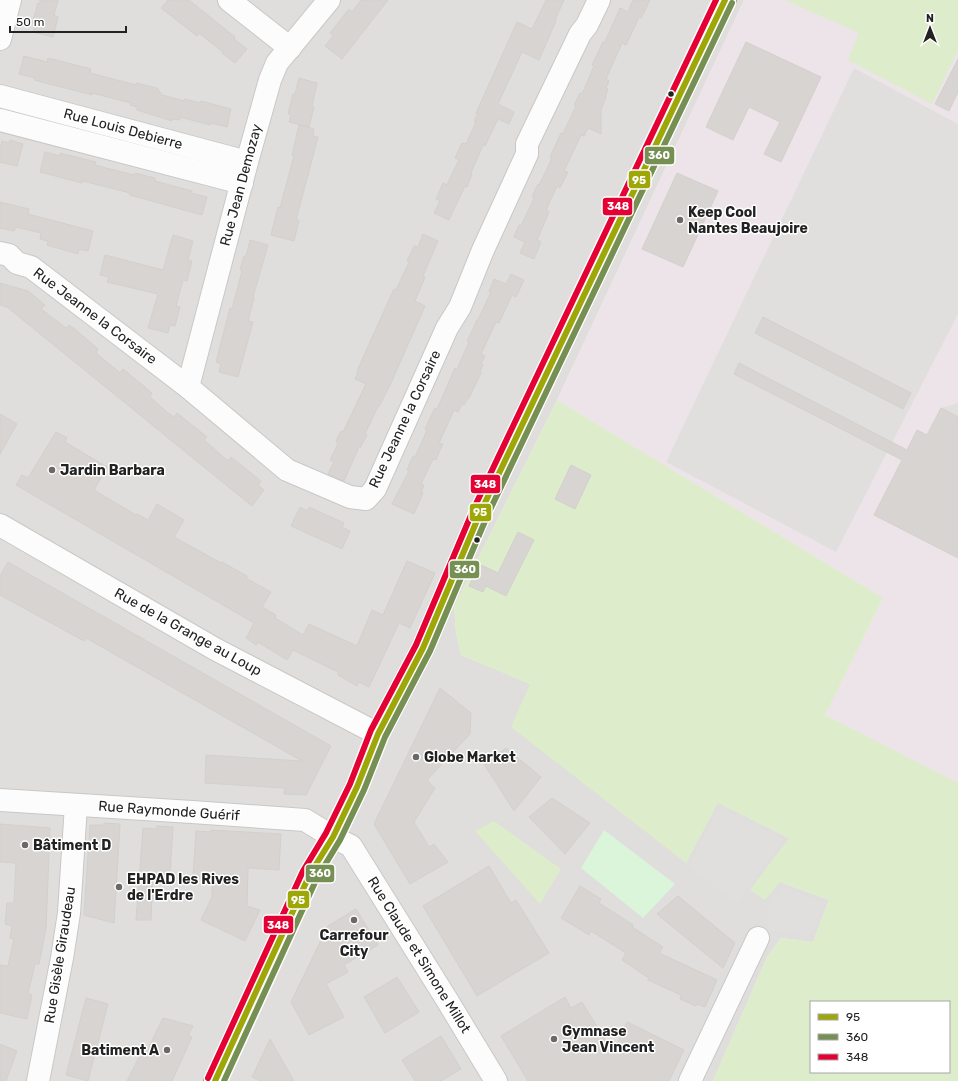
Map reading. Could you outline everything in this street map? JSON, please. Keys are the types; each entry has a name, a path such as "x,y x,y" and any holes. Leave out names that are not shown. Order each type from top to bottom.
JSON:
{"main road":[{"path":"215,1081 310,874 333,837 357,787 378,734 423,648 481,511 725,0"}],"street":[{"path":"0,39 10,0"},
{"path":"229,0 290,48"},
{"name":"Rue Jean Demozay","path":"188,387 270,80 277,63 329,0"},
{"name":"Rue Jeanne la Corsaire","path":"0,253 9,255 17,263 31,267 188,387 287,470 350,497 366,499 375,489 447,328 460,307 483,250 527,154 527,144 580,34 588,26 599,0"},
{"name":"Rue Louis Debierre","path":"0,96 247,162"},
{"name":"Rue Louis Debierre","path":"0,120 242,183"},
{"name":"Rue de la Grange au Loup","path":"0,526 215,649 378,734"},
{"name":"Rue Raymonde Guérif","path":"0,800 305,820 333,837"},
{"name":"Rue Gisèle Giraudeau","path":"38,1081 62,958 69,913 76,805"},
{"name":"Rue Claude et Simone Millot","path":"333,837 351,846 496,1081"},
{"path":"690,1081 758,938"}],"shaded area":[{"path":"0,0 744,0 557,400 454,607 456,633 461,655 530,684 686,863 717,802 789,838 780,882 829,900 813,942 781,938 767,957 713,1081 0,1081"},
{"path":"744,0 958,0 958,785 825,715 883,598 557,400"},
{"path":"854,68 958,124 958,314 836,552 666,462"},
{"path":"958,403 958,437 933,424 941,408"},
{"path":"719,806 783,839 737,903 689,866"},
{"path":"783,887 823,902 810,937 792,932 784,934 770,930 768,907"}],"green space":[{"path":"785,0 958,0 958,51 932,104 848,60 859,33"},
{"path":"557,400 883,598 825,715 958,783 958,1081 713,1081 767,957 781,938 813,942 829,900 780,882 765,900 750,890 789,838 718,803 686,863 511,727 530,684 461,655 456,633 454,607"},
{"path":"494,821 561,869 540,904 475,831"},
{"path":"604,830 675,884 643,918 581,868"}],"building":[{"path":"40,0 58,0 54,15 58,17 53,37 33,32 35,24 32,24 38,3 40,4"},
{"path":"168,0 189,0 235,37 234,39 247,49 235,63 199,33 197,36 161,8"},
{"path":"361,0 388,0 342,59 325,46 333,36 330,33 349,9 352,12"},
{"path":"546,0 564,0 539,60 522,52 498,104 514,112 509,124 498,119 485,146 483,145 471,173 472,174 467,187 465,186 449,220 434,213 440,201 436,199 443,183 447,185 459,160 455,158 462,143 466,144 476,122 474,121 478,113 476,113 517,22 532,29"},
{"path":"633,0 650,0 641,18 639,17 626,45 622,43 606,79 609,81 606,88 608,89 606,97 601,110 601,134 588,128 584,136 581,135 564,171 568,172 560,188 557,186 546,210 549,212 537,240 541,242 534,259 520,253 525,242 514,237 519,225 521,226 534,198 532,197 535,190 552,158 550,157 561,133 563,134 576,106 574,105 580,93 582,94 594,66 592,65 603,42 605,42 620,8 628,12"},
{"path":"746,42 821,77 781,162 764,154 780,122 749,107 733,140 706,127"},
{"path":"24,56 47,62 48,58 91,69 90,73 136,85 136,83 157,88 162,95 185,101 185,99 200,103 201,101 231,109 227,127 211,123 210,125 180,117 180,120 172,119 172,121 137,110 137,107 130,105 131,103 92,93 92,95 34,80 35,78 19,74"},
{"path":"958,59 958,92 949,111 935,104"},
{"path":"299,78 317,83 312,106 314,107 309,127 289,122 291,115 288,114"},
{"path":"299,125 314,129 313,136 318,137 296,220 299,220 294,241 271,235 294,156 292,155"},
{"path":"10,140 23,144 17,166 0,162 0,149 2,141 9,143"},
{"path":"45,152 60,156 60,153 96,162 95,165 110,169 155,178 155,181 192,191 191,193 207,197 202,215 130,195 130,193 40,172"},
{"name":"Keep Cool Nantes Beaujoire","path":"677,173 718,191 683,267 642,249"},
{"path":"0,202 29,209 28,214 93,231 88,251 79,249 78,254 47,245 48,241 40,239 41,233 16,227 14,231 0,228"},
{"path":"423,234 438,241 423,276 425,277 415,301 425,306 391,383 365,434 367,435 360,448 359,447 344,481 328,474 334,462 330,460 338,444 336,441 341,431 343,432 366,384 355,379 358,372 357,371 394,289 396,290 409,262 407,261 414,246 418,247"},
{"path":"173,235 193,241 188,260 192,261 187,281 183,280 176,306 180,307 175,326 170,325 168,333 148,328 158,294 107,282 109,277 100,275 105,255 163,270"},
{"path":"250,240 268,245 253,297 248,321 253,322 238,377 219,372 221,364 216,362 230,308 232,309 242,271 240,270 244,256 246,256"},
{"path":"511,274 524,280 516,297 512,295 499,323 496,322 481,354 485,356 481,364 483,365 480,372 481,373 469,398 464,405 462,404 458,412 454,410 439,443 443,444 436,460 433,459 421,484 424,485 421,493 423,493 414,514 392,504 409,471 407,470 413,456 415,457 421,444 427,430 425,429 435,408 437,409 455,368 457,369 469,342 467,341 491,292 489,292 494,279 506,284"},
{"path":"0,283 28,291 45,305 41,309 66,328 69,325 76,330 98,349 96,353 120,373 123,369 152,393 150,397 167,412 174,417 177,413 207,437 204,440 228,461 231,457 261,481 258,485 264,490 252,506 7,307 0,305"},
{"path":"763,317 911,393 903,409 755,333"},
{"path":"739,363 907,450 917,430 927,435 941,408 958,417 958,558 874,515 902,460 734,374"},
{"path":"0,414 17,424 0,454"},
{"path":"56,432 67,438 65,442 107,467 94,490 136,515 137,514 148,520 157,504 184,520 174,537 247,576 246,578 271,592 262,607 276,615 275,618 303,635 309,624 357,646 372,610 383,615 407,561 435,573 410,628 399,623 369,687 359,682 357,686 338,675 338,672 293,650 287,660 258,642 256,645 246,638 254,623 16,485 22,475 28,478"},
{"path":"571,465 591,475 575,509 555,499"},
{"path":"300,507 307,511 309,507 344,523 342,527 350,531 342,549 291,526"},
{"path":"518,532 534,540 506,596 486,586 483,592 469,586 479,564 498,573"},
{"path":"8,562 331,746 306,795 284,794 285,788 205,783 206,755 302,761 86,638 84,641 0,595 0,576"},
{"path":"440,688 471,713 470,734 427,780 435,788 414,822 429,847 434,844 448,862 410,884 374,824"},
{"path":"506,748 541,777 514,811 484,764"},
{"path":"552,798 590,823 565,854 529,817"},
{"path":"104,823 120,824 114,923 84,915 90,825 104,825"},
{"path":"0,824 50,828 46,929 39,964 35,964 28,994 32,995 27,1019 0,1013 0,965 8,966 14,939 10,938 12,926 5,924 7,903 14,903 16,863 0,862"},
{"path":"157,826 173,827 170,875 153,874 151,920 136,920 143,828 157,829"},
{"path":"211,830 281,834 279,870 248,868 247,906 260,910 245,941 201,920 212,897 212,878 193,877 196,831 211,832"},
{"path":"489,866 511,903 516,900 549,953 477,996 423,906"},
{"path":"580,886 601,899 599,903 663,947 659,953 717,980 705,1007 697,1004 696,1006 680,999 681,995 648,980 649,978 622,960 626,953 591,931 589,935 561,918"},
{"path":"678,896 735,943 723,968 657,914"},
{"path":"356,909 378,945 344,965 348,972 326,984 344,1017 309,1035 291,1002 328,926"},
{"path":"397,977 419,1012 385,1033 364,997"},
{"name":"Gymnase Jean Vincent","path":"565,997 571,1008 582,1002 613,1053 627,1022 684,1050 669,1081 528,1081 501,1036"},
{"path":"86,998 108,1004 88,1081 66,1075"},
{"name":"Batiment A","path":"163,1018 193,1026 188,1036 192,1037 172,1081 127,1081 143,1049 147,1051"},
{"path":"441,1036 461,1069 441,1081 415,1081 402,1060"},
{"path":"270,1039 294,1081 260,1081 252,1077"},
{"path":"0,1044 17,1051 6,1081 0,1081"}],"transit line":[{"name":"348","path":"208,1078 303,871 326,833 350,784 371,730 416,645 474,508 716,0"},
{"name":"95","path":"215,1081 310,874 333,837 357,787 378,734 423,648 481,511 725,0"},
{"name":"360","path":"224,1081 317,878 340,840 364,790 385,737 430,651 488,514 732,3"}],"place":[{"name":"Keep Cool Nantes Beaujoire","path":"680,220"},
{"name":"Jardin Barbara","path":"52,470"},
{"name":"Globe Market","path":"416,757"},
{"name":"Bâtiment D","path":"25,845"},
{"name":"EHPAD les Rives de l'Erdre","path":"119,887"},
{"name":"Carrefour City","path":"354,920"},
{"name":"Gymnase Jean Vincent","path":"554,1039"},
{"name":"Batiment A","path":"167,1050"}]}
